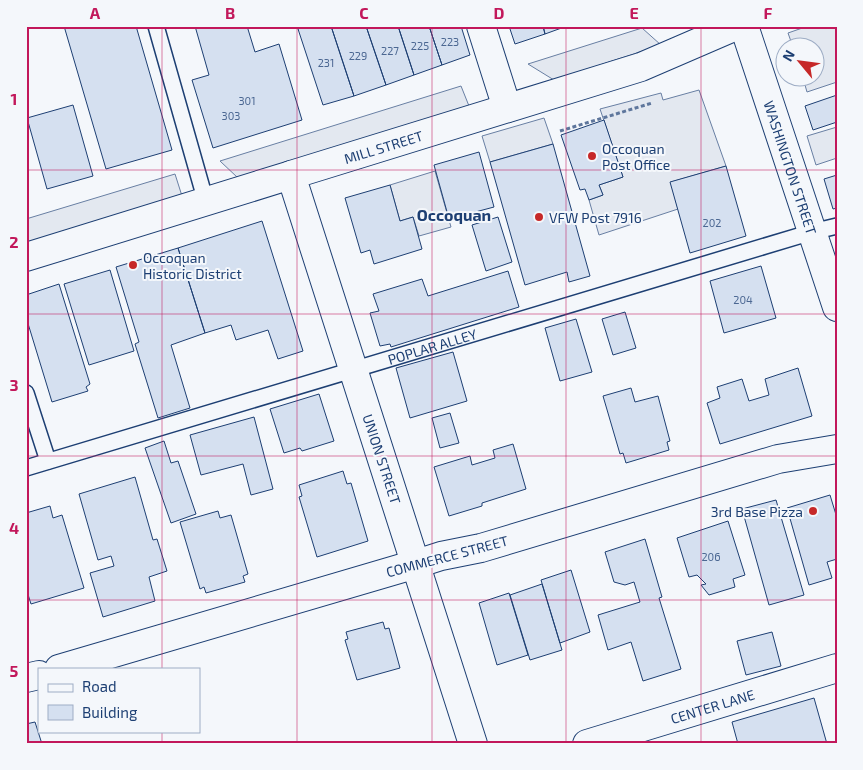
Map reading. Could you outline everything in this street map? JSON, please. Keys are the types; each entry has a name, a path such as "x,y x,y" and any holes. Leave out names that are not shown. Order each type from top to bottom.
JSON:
{"street":[{"path":"481,26 507,108"},
{"name":"MILL STREET","path":"26,257 641,67 736,26"},
{"name":"WASHINGTON STREET","path":"744,26 825,229 837,307"},
{"name":"UNION STREET","path":"291,175 473,744"},
{"name":"COMMERCE STREET","path":"62,668 441,556 481,548 778,459 837,449"},
{"name":"CENTER LANE","path":"587,744 837,668"}],"lane":[{"path":"156,26 206,202"},
{"name":"POPLAR ALLEY","path":"26,468 825,229"},
{"path":"26,393 48,461"}],"path":[{"path":"560,131 652,103"}],"shaded area":[{"path":"808,26 837,26 837,82 826,86 826,38 790,38 788,33"},
{"path":"642,28 661,45 554,80 528,64"},
{"path":"461,86 469,106 238,178 220,161"},
{"path":"806,88 819,88 807,92"},
{"path":"699,90 726,166 671,182 678,209 599,235 589,200 603,195 599,185 623,177 600,109 661,93 663,100"},
{"path":"544,118 553,144 490,162 482,136"},
{"path":"837,127 837,158 816,165 807,136"},
{"path":"435,171 451,227 419,236 413,217 400,221 390,185"},
{"path":"175,174 182,196 26,243 26,219"}],"building":[{"path":"64,26 136,26 172,150 106,169"},
{"path":"195,26 247,26 255,52 279,44 302,120 213,148 192,80 209,75"},
{"path":"307,26 331,26 354,96 323,105 298,29"},
{"path":"331,26 366,26 386,85 354,96"},
{"path":"366,26 398,26 414,75 386,85"},
{"path":"398,26 429,26 442,65 414,75"},
{"path":"429,26 461,26 470,55 442,65"},
{"path":"509,26 543,26 545,34 515,44"},
{"path":"543,26 567,26 545,34"},
{"path":"837,95 837,122 813,130 805,106"},
{"path":"73,105 93,176 47,189 27,118"},
{"name":"Occoquan Post Office","path":"604,120 623,177 599,185 603,195 589,200 585,189 580,190 561,135"},
{"name":"VFW Post 7916","path":"553,144 590,276 569,282 567,272 525,285 490,162"},
{"path":"479,152 494,207 449,219 434,165"},
{"path":"726,166 746,236 690,253 670,182"},
{"path":"837,175 837,208 833,209 824,179"},
{"path":"390,185 400,221 413,217 422,249 374,264 370,250 361,253 345,198"},
{"path":"498,217 512,262 486,271 472,225"},
{"path":"262,221 303,351 278,359 268,330 236,340 231,325 205,333 178,248"},
{"path":"178,248 205,333 171,345 190,408 158,418 135,344 139,342 116,267"},
{"path":"761,266 776,318 724,333 710,281"},
{"path":"110,270 134,351 89,365 64,284"},
{"path":"508,271 519,307 391,347 390,344 380,346 370,313 379,311 373,294 422,279 428,296"},
{"path":"59,284 90,384 86,387 88,391 52,402 26,317 26,295"},
{"path":"625,312 636,348 613,355 602,319"},
{"path":"576,319 592,372 560,381 545,328"},
{"path":"453,352 467,401 410,418 396,368"},
{"path":"798,368 812,416 720,444 707,403 720,398 717,387 742,379 749,401 769,395 765,379"},
{"path":"631,388 635,402 658,396 670,441 667,442 669,450 626,463 623,453 620,454 603,396"},
{"path":"319,394 334,441 302,451 300,448 284,453 270,409"},
{"path":"450,413 459,443 440,448 432,418"},
{"path":"254,417 273,489 251,495 243,464 201,475 190,435"},
{"path":"164,441 171,463 178,461 196,514 171,523 145,448"},
{"path":"513,444 526,489 449,516 434,467 470,456 472,465 495,458 493,450"},
{"path":"343,471 347,484 351,483 368,541 317,557 299,497 302,496 299,485"},
{"path":"135,477 153,540 157,539 167,571 149,577 155,601 103,617 90,573 114,566 111,556 98,560 79,494"},
{"path":"830,495 837,518 837,559 827,562 832,578 809,585 787,508"},
{"path":"776,500 804,595 769,605 742,509"},
{"path":"50,506 53,518 62,515 84,588 31,604 26,588 26,513"},
{"path":"218,511 220,518 231,515 248,574 243,576 245,582 206,593 204,587 200,589 180,522"},
{"path":"728,521 745,575 733,579 735,587 709,595 701,585 706,584 697,575 689,577 677,538"},
{"path":"645,539 662,597 659,598 681,669 643,681 631,642 608,650 598,615 640,602 634,582 625,585 614,582 605,552"},
{"path":"571,570 590,632 560,643 541,580"},
{"path":"542,584 562,650 530,660 510,595"},
{"path":"509,593 528,655 497,665 479,603"},
{"path":"383,622 385,629 389,628 400,668 357,680 345,640 348,639 346,632"},
{"path":"772,632 781,666 746,675 737,641"},
{"path":"814,698 827,744 738,744 732,722"},
{"path":"35,722 42,744 26,744 26,724"}],"place":[{"name":"Occoquan Post Office","path":"592,156"},
{"name":"VFW Post 7916","path":"539,217"},
{"name":"Occoquan Historic District","path":"133,265"},
{"name":"3rd Base Pizza","path":"813,511"}],"district":[{"name":"Occoquan","path":"454,214"}]}
